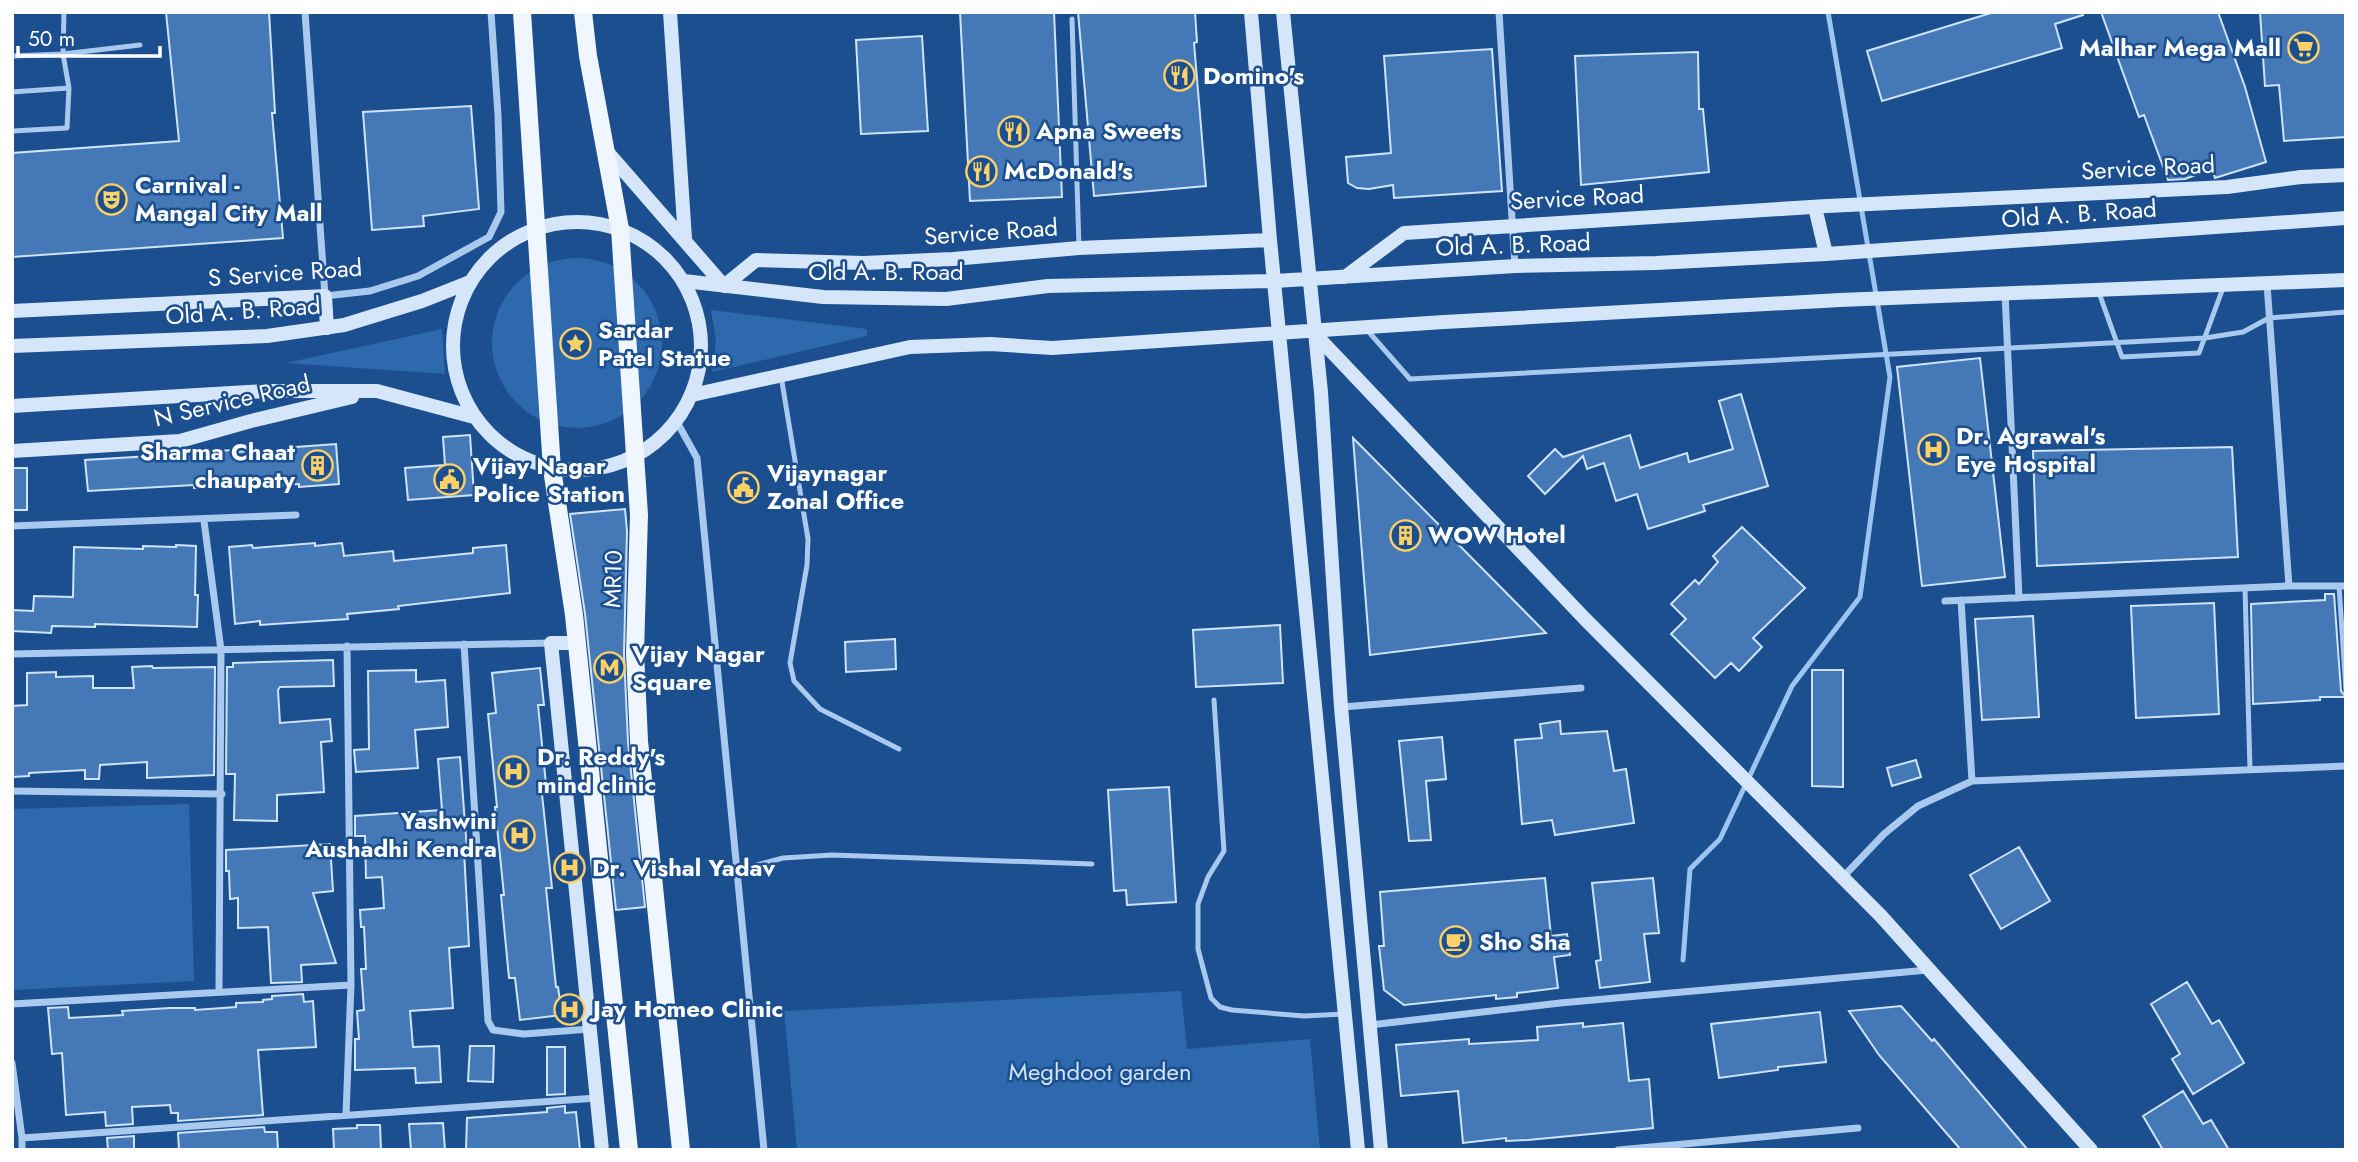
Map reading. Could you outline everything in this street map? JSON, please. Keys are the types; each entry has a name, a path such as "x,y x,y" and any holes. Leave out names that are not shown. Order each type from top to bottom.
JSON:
{"main road":[{"name":"MR10","path":"522,12 552,469 577,643 629,1150"},
{"name":"MR10","path":"583,12 588,56 620,229 639,515 635,653 639,741 681,1150"},
{"path":"670,12 685,239"},
{"path":"1251,12 1270,240 1358,1150"},
{"path":"1283,12 1321,392 1341,707 1381,1150"},
{"path":"604,148 724,286"},
{"name":"Service Road","path":"1345,277 1404,233 1821,206 2227,187 2301,177 2346,175"},
{"path":"1821,206 1831,253"},
{"name":"Old A. B. Road","path":"684,281 823,297 946,299 1048,286 1275,281 1515,265 1656,263 1878,251 2346,218"},
{"path":"572,221 620,229 666,258 684,281 698,317 702,338 701,360 692,395 677,422 665,436 635,458 620,464 586,471 552,469 522,459 495,441 474,417 454,366 452,335 470,282 493,253 508,242 537,228 572,221"},
{"name":"Service Road","path":"724,286 756,260 864,263 953,259 1079,248 1270,240"},
{"path":"692,395 910,347 990,344 1052,348 1840,300 2346,280"},
{"name":"Old A. B. Road","path":"12,346 267,336 327,328 422,301 470,282"},
{"name":"S Service Road","path":"12,311 325,296"},
{"path":"325,296 327,328"},
{"path":"1314,332 1584,618 1842,877 2091,1150"},
{"path":"12,406 266,391 377,391 474,417"},
{"name":"N Service Road","path":"12,451 180,441 377,391"},
{"path":"577,643 551,643 602,1150"}],"street":[{"path":"305,12 325,296"},
{"name":"S Service Road","path":"325,296 370,291 418,276 489,237 501,212 491,12"},
{"path":"1499,12 1515,265"},
{"path":"2267,284 2288,586"},
{"path":"2005,293 2019,598"},
{"path":"677,422 697,458 764,1150"},
{"path":"12,526 296,515"},
{"path":"204,520 221,650 219,991"},
{"path":"1945,601 2342,586"},
{"path":"1961,600 1972,781"},
{"path":"12,654 551,643"},
{"path":"464,644 488,1021 493,1030 524,1034 590,1029"},
{"path":"346,1115 351,985 347,646"},
{"path":"1341,707 1581,688"},
{"path":"1842,877 1884,834 1918,806 1972,781 2346,766"},
{"path":"12,792 222,794"},
{"path":"1370,1025 1560,1003 1929,970"},
{"path":"12,1004 351,985"},
{"path":"12,1063 22,1150"},
{"path":"22,1138 597,1098"},
{"path":"1618,1150 1858,1128"}],"lane":[{"path":"12,131 67,128 69,88 63,54 64,12"},
{"path":"1072,19 1079,248"},
{"path":"12,56 63,54 139,45"},
{"path":"12,92 69,88"},
{"path":"2098,290 2122,357 2199,353 2224,285"},
{"path":"1365,328 1410,379 2205,338 2243,332 2269,318 2346,312"},
{"path":"781,376 808,539 807,565 790,663 794,681 820,709 899,749"},
{"path":"2342,586 2346,691"},
{"path":"2245,588 2249,770"},
{"path":"1213,700 1224,852 1208,877 1198,904 1198,949 1210,998 1220,1007 1232,1010 1304,1016 1345,1014"},
{"path":"738,870 783,858 832,855 1092,864"}],"green space":[{"path":"577,258 610,265 637,283 655,310 662,343 655,376 637,403 610,421 577,428 544,421 517,403 499,376 492,343 499,310 517,283 544,265"},
{"path":"711,310 867,329 867,336 712,372 716,341"},
{"path":"442,329 445,374 286,363"},
{"path":"189,804 194,981 14,990 12,809"},
{"name":"Meghdoot garden","path":"1181,991 1187,1049 1310,1039 1320,1150 797,1150 784,1011"}],"building":[{"path":"166,12 269,12 275,113 272,113 283,238 12,257 12,153 179,141"},
{"name":"Apna Sweets","path":"960,12 1054,12 1062,197 970,201"},
{"path":"1078,12 1195,12 1197,42 1194,43 1206,186 1094,196"},
{"path":"1994,12 2082,12 2083,15 2055,24 2062,48 1882,101 1867,51"},
{"path":"2101,12 2218,12 2245,87 2266,162 2215,178 2212,169 2185,179 2168,180 2144,115 2139,117"},
{"name":"Malhar Mega Mall","path":"2260,12 2346,12 2346,137 2284,141 2279,85 2265,86"},
{"path":"922,36 928,131 861,134 856,40"},
{"path":"1492,49 1502,191 1394,198 1393,185 1369,189 1357,188 1348,183 1346,157 1391,153 1384,56"},
{"path":"1698,52 1699,109 1703,109 1709,172 1581,185 1575,56"},
{"path":"471,106 479,209 423,216 424,226 372,230 363,112"},
{"path":"1980,358 2005,577 1922,586 1897,367"},
{"path":"1741,394 1768,486 1703,505 1705,511 1648,529 1637,494 1616,501 1604,463 1587,469 1583,456 1545,494 1528,476 1555,449 1563,457 1630,435 1640,468 1687,453 1689,462 1733,449 1719,401"},
{"path":"470,435 474,495 408,500 405,468 445,465 443,437"},
{"name":"WOW Hotel","path":"1353,438 1546,633 1370,655"},
{"path":"336,444 339,484 299,487 299,484 278,483 194,488 194,485 88,491 85,460 168,455 168,451 188,449 189,453 232,452"},
{"path":"2232,447 2238,557 2037,566 2033,451"},
{"path":"12,468 27,468 27,510 12,510"},
{"path":"625,509 627,531 624,654 628,742 645,907 616,910 585,614 570,514"},
{"path":"1742,527 1805,588 1753,638 1762,647 1739,671 1731,663 1715,678 1671,634 1686,619 1671,604 1695,580 1699,584 1718,562 1713,556"},
{"path":"315,543 315,546 342,543 344,556 393,551 394,561 473,553 473,548 506,545 510,593 347,614 348,619 260,625 260,621 235,624 229,547 252,545 253,548"},
{"path":"143,546 196,546 197,627 95,624 95,627 52,626 51,633 12,631 12,610 33,611 34,596 73,597 74,547 143,549"},
{"path":"2325,594 2334,594 2341,691 2346,697 2253,704 2251,604 2325,600"},
{"path":"2214,603 2219,714 2136,718 2131,606"},
{"path":"2033,616 2039,717 1982,720 1975,619"},
{"path":"1280,625 1283,683 1196,687 1193,630"},
{"path":"895,639 896,669 846,672 845,642"},
{"path":"333,660 334,686 280,687 278,690 280,723 330,719 332,741 321,742 324,792 277,795 277,821 234,820 235,774 226,774 227,667 233,667 233,663"},
{"path":"132,667 215,667 214,775 147,778 147,762 100,765 99,779 85,779 85,770 29,773 29,776 12,777 12,706 27,705 27,673 56,672 56,677 93,676 93,688 134,688"},
{"path":"540,668 544,705 538,705 547,794 542,794 552,888 546,888 556,987 562,1015 520,1020 515,978 509,978 488,714 496,713 492,673"},
{"path":"416,670 416,682 445,680 448,727 415,730 418,768 356,772 354,750 369,749 368,671"},
{"path":"1812,670 1843,670 1843,787 1812,786"},
{"path":"1560,721 1561,734 1607,731 1614,771 1626,769 1634,823 1555,835 1552,820 1522,824 1515,740 1542,738 1540,724"},
{"path":"1442,737 1446,779 1426,781 1431,840 1409,841 1399,741"},
{"path":"460,757 467,850 464,850 469,946 449,948 453,1008 410,1011 413,1047 439,1046 441,1082 416,1083 415,1068 355,1070 355,1039 359,1039 357,1011 364,1010 361,969 366,969 364,927 361,927 360,910 384,908 382,877 366,878 365,836 355,836 355,816 442,810 438,759"},
{"path":"1916,760 1921,777 1892,786 1887,768"},
{"path":"1169,787 1176,902 1127,905 1126,890 1114,891 1108,790"},
{"path":"330,844 333,891 313,893 336,963 301,965 302,982 271,983 268,927 238,928 238,898 230,899 226,850"},
{"path":"2019,847 2050,901 2001,929 1970,875"},
{"path":"1545,878 1551,936 1567,934 1570,955 1554,957 1558,988 1517,993 1517,997 1496,999 1496,995 1404,1005 1384,990 1379,946 1384,946 1380,892"},
{"path":"1653,878 1659,933 1644,934 1650,982 1600,988 1596,961 1601,960 1592,883"},
{"path":"2187,982 2212,1024 2219,1020 2244,1063 2193,1094 2172,1059 2180,1054 2151,1004"},
{"path":"303,994 304,1002 313,1001 316,1047 258,1050 263,1115 178,1121 178,1113 171,1113 170,1105 132,1107 133,1124 106,1126 105,1112 66,1115 62,1053 52,1054 48,1008 68,1007 69,1018 123,1015 122,1011 236,1007 236,1003 263,1002 272,999 272,996"},
{"path":"1901,1006 1932,1041 1934,1039 2028,1150 1961,1150 1879,1055 1849,1011"},
{"path":"1820,1012 1826,1062 1778,1067 1778,1070 1719,1078 1711,1024"},
{"path":"1583,1023 1583,1027 1623,1023 1629,1081 1649,1079 1653,1128 1528,1140 1506,1141 1506,1138 1463,1143 1458,1091 1401,1096 1396,1045 1469,1039 1469,1044 1538,1040 1537,1027"},
{"path":"470,1046 494,1046 493,1082 468,1081"},
{"path":"547,1047 565,1047 565,1094 547,1095"},
{"path":"2183,1091 2203,1124 2211,1120 2229,1150 2163,1150 2143,1116"},
{"path":"565,1106 565,1113 576,1112 580,1150 466,1150 467,1118 547,1112 547,1108"},
{"path":"443,1123 445,1150 411,1150 409,1124"},
{"path":"357,1125 380,1125 381,1150 334,1150 333,1129 357,1128"},
{"path":"264,1127 265,1132 277,1132 278,1150 179,1150 178,1133"},
{"path":"134,1136 134,1150 108,1150 107,1138"}],"waterway":[{"path":"1683,960 1690,869 1720,839 1792,686 1860,597 1890,377 1828,12"}],"place":[{"name":"Malhar Mega Mall","path":"2304,48"},
{"name":"Domino's","path":"1180,76"},
{"name":"Apna Sweets","path":"1013,131"},
{"name":"McDonald's","path":"981,171"},
{"name":"Carnival - Mangal City Mall","path":"112,199"},
{"name":"Sardar Patel Statue","path":"575,344"},
{"name":"Dr. Agrawal's Eye Hospital","path":"1933,450"},
{"name":"Sharma Chaat chaupaty","path":"318,466"},
{"name":"Vijay Nagar Police Station","path":"450,480"},
{"name":"Vijaynagar Zonal Office","path":"744,487"},
{"name":"WOW Hotel","path":"1405,535"},
{"name":"Vijay Nagar Square","path":"609,668"},
{"name":"Dr. Reddy's mind clinic","path":"514,771"},
{"name":"Yashwini Aushadhi Kendra","path":"520,835"},
{"name":"Dr. Vishal Yadav","path":"569,868"},
{"name":"Sho Sha","path":"1456,942"},
{"name":"Jay Homeo Clinic","path":"570,1009"}]}
